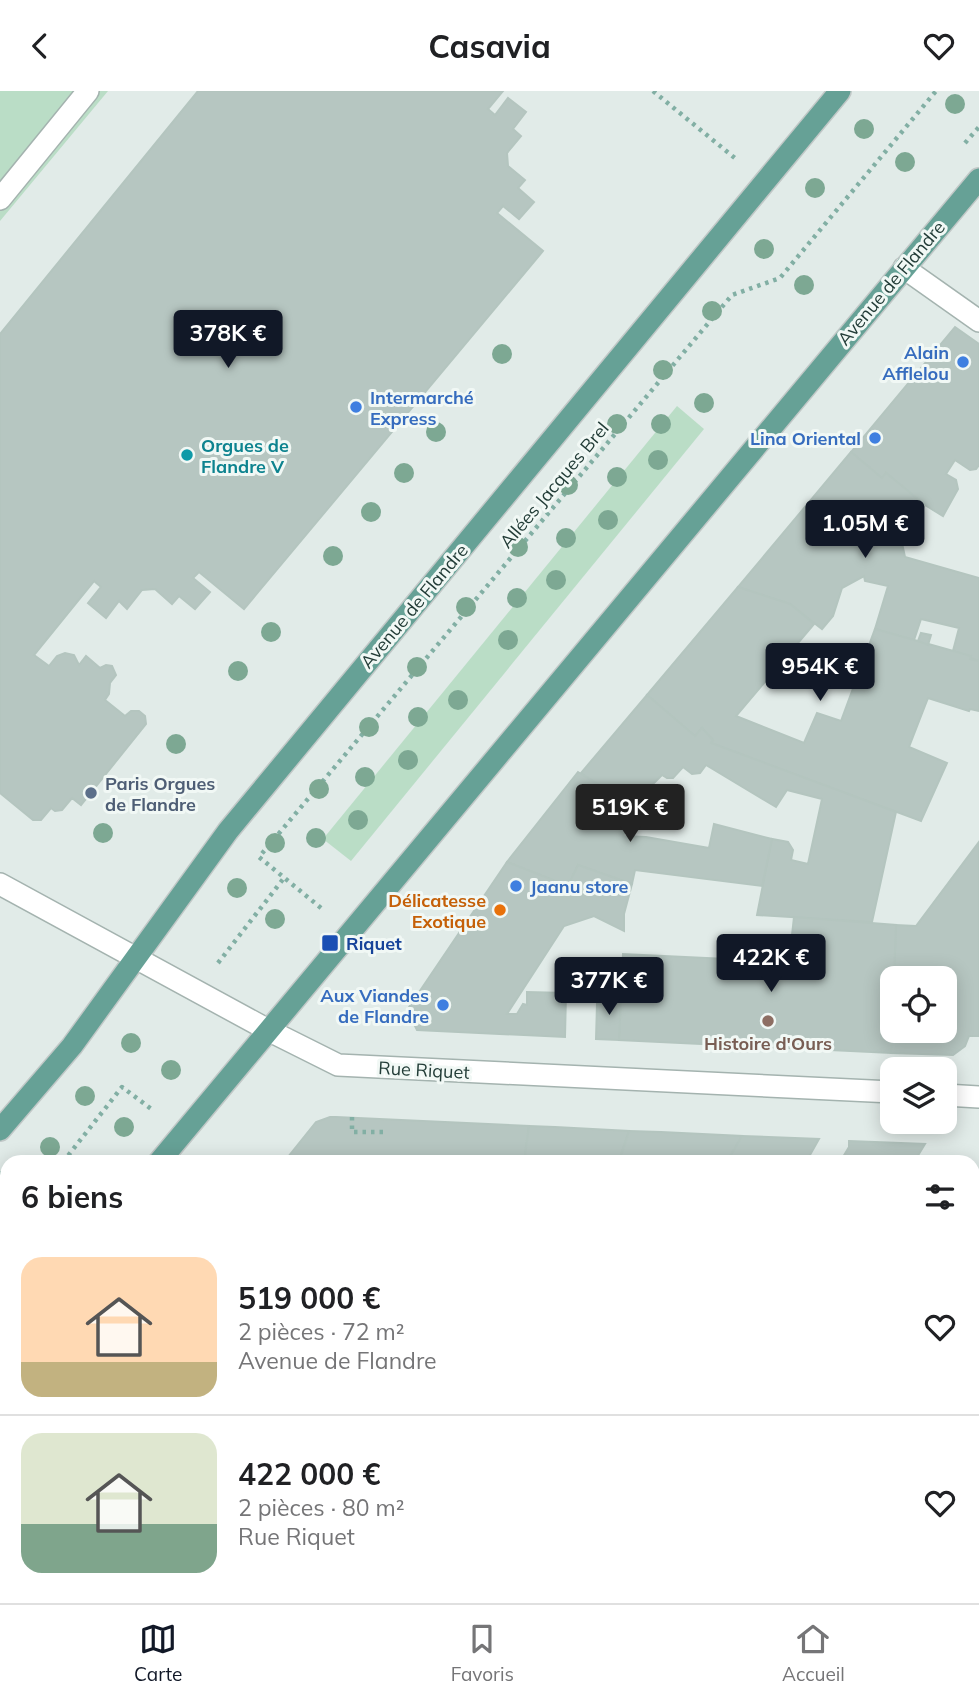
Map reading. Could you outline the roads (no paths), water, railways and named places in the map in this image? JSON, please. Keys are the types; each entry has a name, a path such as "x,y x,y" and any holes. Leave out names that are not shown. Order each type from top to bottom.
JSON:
{"main road":[{"name":"Avenue de Flandre","path":"0,1130 72,1046 228,831 839,91"},
{"name":"Avenue de Flandre","path":"165,1155 270,1031 434,829 979,179"}],"street":[{"path":"0,199 88,91"},
{"path":"904,268 979,321"},
{"name":"Rue Riquet","path":"0,884 270,1031 338,1065 880,1091"},
{"path":"957,1096 979,1097"}],"place":[{"name":"Alain Afflelou","path":"963,362"},
{"name":"Intermarché Express","path":"356,407"},
{"name":"Lina Oriental","path":"875,438"},
{"name":"Orgues de Flandre V","path":"187,455"},
{"name":"Paris Orgues de Flandre","path":"91,793"},
{"name":"Jaanu store","path":"516,886"},
{"name":"Délicatesse Exotique","path":"500,910"},
{"name":"Riquet","path":"330,943"},
{"name":"Aux Viandes de Flandre","path":"443,1005"},
{"name":"Histoire d'Ours","path":"768,1021"}]}
